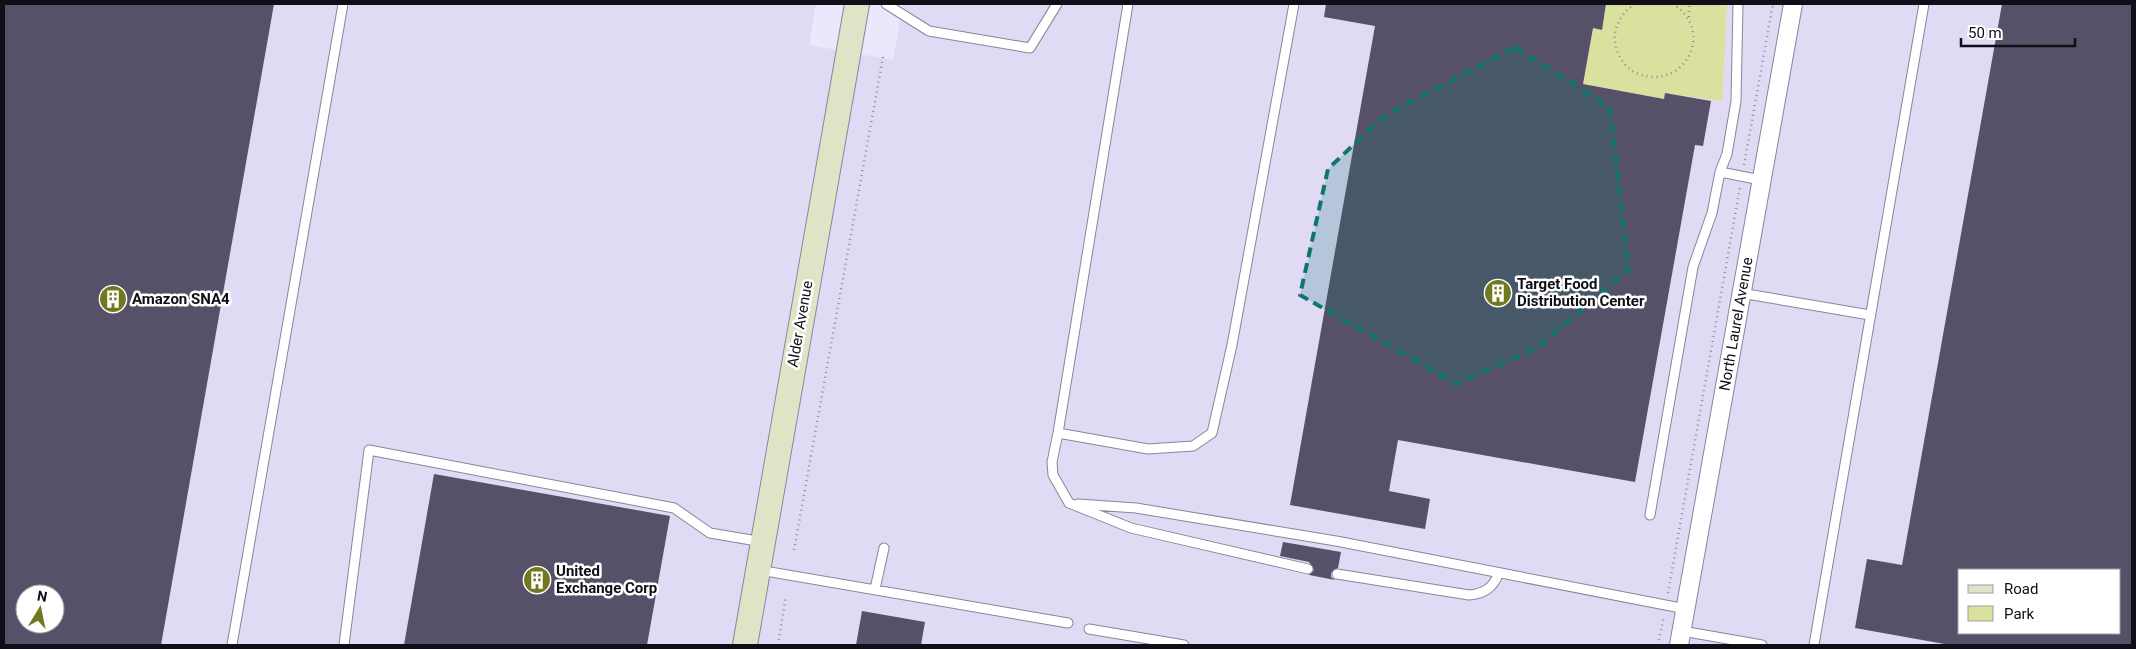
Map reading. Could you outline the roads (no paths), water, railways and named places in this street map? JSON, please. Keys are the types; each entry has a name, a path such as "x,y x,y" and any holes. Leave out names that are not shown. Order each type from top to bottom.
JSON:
{"main road":[{"name":"Alder Avenue","path":"745,645 857,4"}],"street":[{"name":"North Laurel Avenue","path":"1680,638 1793,4"}],"lane":[{"path":"232,645 343,4"},
{"path":"886,4 929,31 1030,48 1057,4"},
{"path":"1128,4 1052,462 1053,475 1069,503 1131,528 1308,569"},
{"path":"1058,433 1148,449 1193,446 1212,433 1232,344 1294,4"},
{"path":"1650,515 1693,267 1712,213 1720,172 1727,154 1736,101 1738,4"},
{"path":"1814,645 1924,4"},
{"path":"1720,172 1761,180"},
{"path":"1741,293 1833,307 1870,315"},
{"path":"344,645 369,450 674,508 710,533 763,542"},
{"path":"1069,503 1136,508 1336,541 1686,609"},
{"path":"875,589 884,548"},
{"path":"759,570 1068,623"},
{"path":"1337,574 1468,595 1487,590 1496,580 1498,574"},
{"path":"1089,629 1184,645"},
{"path":"1680,638 1762,645"}],"place":[{"name":"Target Food Distribution Center","path":"1498,293"},
{"name":"Amazon SNA4","path":"113,299"},
{"name":"United Exchange Corp","path":"537,580"}]}
